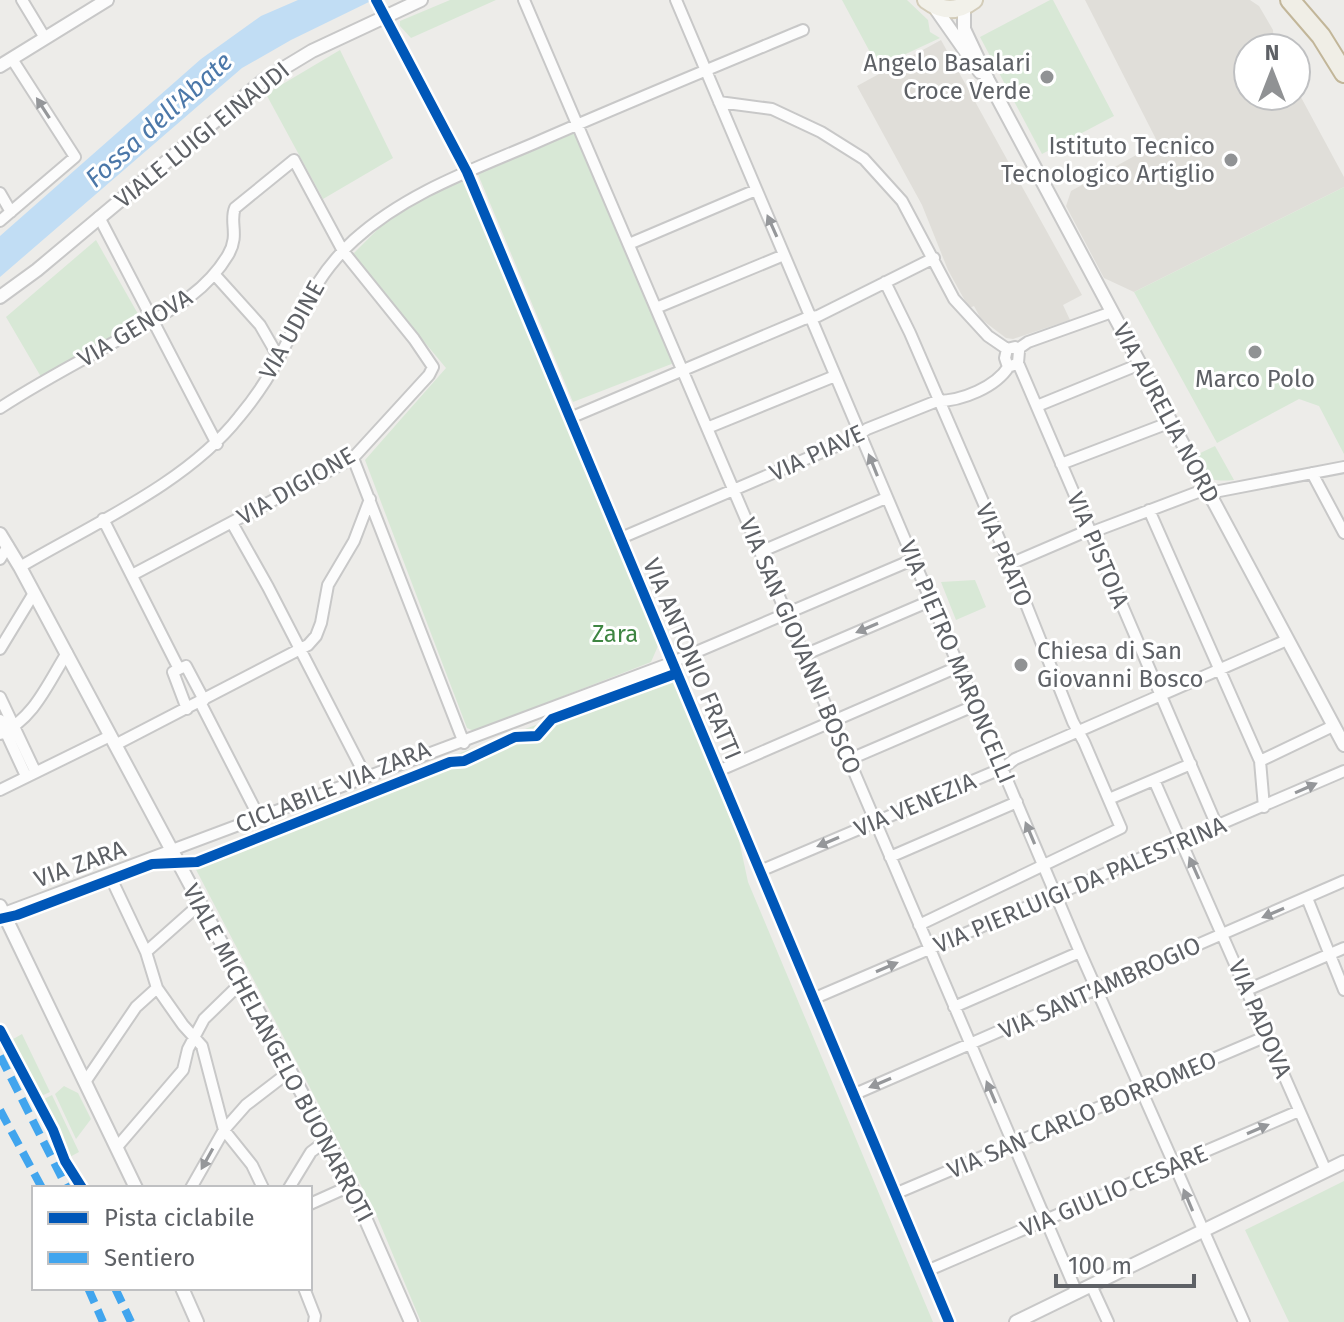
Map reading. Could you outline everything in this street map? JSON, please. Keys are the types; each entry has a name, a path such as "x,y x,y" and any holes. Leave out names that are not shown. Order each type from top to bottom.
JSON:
{"highway":[{"path":"1290,0 1316,29 1344,73"},
{"path":"1304,0 1320,17 1344,53"}],"main road":[{"path":"929,3 951,10 969,3"}],"street":[{"path":"22,0 45,38"},
{"path":"0,221 75,157 6,62 107,0"},
{"name":"VIALE LUIGI EINAUDI","path":"0,297 37,270 264,80 300,57 421,0"},
{"name":"VIA SAN GIOVANNI BOSCO","path":"524,0 1077,1293"},
{"name":"VIA PIETRO MARONCELLI","path":"676,0 1055,894 1244,1322"},
{"name":"VIA ANTONIO FRATTI","path":"377,3 467,172 949,1322"},
{"name":"VIA AURELIA NORD","path":"929,3 968,58 988,80"},
{"name":"VIA AURELIA NORD","path":"969,3 966,34 988,80 1344,745"},
{"name":"VIA UDINE","path":"20,567 172,479 217,444 241,415 279,358 307,298 324,273 356,238 412,197 803,30"},
{"path":"719,102 772,109 812,127 853,151 897,194 954,299 988,336 1012,349 1112,312"},
{"name":"VIA GENOVA","path":"0,408 187,301 215,275 232,246 236,231 235,208 294,160 343,251"},
{"path":"629,244 756,190"},
{"path":"0,193 11,212"},
{"path":"99,217 217,444"},
{"name":"VIA DIGIONE","path":"132,575 353,458 429,375 433,367 414,339 343,251"},
{"path":"656,308 784,255"},
{"path":"570,418 810,316 818,316 934,258"},
{"path":"215,275 260,325 279,358"},
{"name":"VIA PRATO","path":"885,282 1010,564 1077,731 1121,828 1044,867"},
{"name":"VIA PISTOIA","path":"1012,349 1005,358 1013,364 1037,406 1217,826"},
{"name":"VIA PIAVE","path":"621,538 861,435 867,429 995,382 1013,364"},
{"path":"1037,406 1140,364"},
{"path":"707,428 835,376"},
{"path":"1061,464 1171,422"},
{"path":"353,458 464,743"},
{"path":"1010,564 1089,530 1095,531 1208,491 1344,467"},
{"path":"1312,473 1344,533"},
{"path":"760,552 886,498"},
{"path":"0,790 30,773 187,709 300,650 317,633 326,590 354,541 370,499"},
{"path":"1149,510 1260,761 1264,807"},
{"path":"103,519 179,669"},
{"path":"232,523 366,777"},
{"name":"VIALE MICHELANGELO BUONARROTI","path":"0,534 67,653 327,1140 409,1321"},
{"path":"0,559 8,546"},
{"name":"VIA ZARA","path":"2,910 109,874 464,743 673,662 912,560"},
{"path":"0,649 34,593"},
{"path":"804,655 930,601"},
{"name":"VIA VENEZIA","path":"760,871 1003,768 1007,762 1287,640"},
{"path":"7,731 31,712 67,653"},
{"path":"187,709 173,672 186,666 259,817"},
{"path":"718,771 960,666"},
{"path":"0,697 7,731"},
{"path":"848,760 976,705"},
{"path":"0,720 30,773"},
{"path":"1260,761 1333,726"},
{"path":"1109,799 1191,764"},
{"name":"VIA PIERLUIGI DA PALESTRINA","path":"815,998 1344,771"},
{"name":"VIA PADOVA","path":"1154,780 1326,1171"},
{"path":"890,857 1017,802"},
{"path":"919,925 1044,867"},
{"path":"109,874 146,952 157,988 206,1055 209,1080 224,1130 252,1165 262,1186"},
{"name":"VIA SANT'AMBROGIO","path":"855,1094 1344,881"},
{"path":"1307,898 1344,990"},
{"path":"146,952 200,904"},
{"path":"2,910 135,1186"},
{"path":"1247,990 1344,948"},
{"path":"954,1007 1080,952"},
{"path":"117,1147 183,1070 193,1037 204,1019 242,982"},
{"path":"85,1082 136,1007 157,988"},
{"name":"VIA SAN CARLO BORROMEO","path":"897,1193 1267,1036"},
{"path":"192,1186 224,1130 246,1105 289,1072"},
{"name":"VIA GIULIO CESARE","path":"929,1270 1299,1111"},
{"path":"290,1186 311,1152 327,1140"},
{"path":"1016,1322 1344,1162"},
{"path":"312,1203 350,1186"},
{"path":"1091,1285 1108,1322"},
{"path":"183,1290 197,1322"},
{"path":"305,1290 315,1316 314,1322"}],"shaded area":[{"name":"Istituto Tecnico Tecnologico Artiglio","path":"1085,0 1250,0 1259,6 1273,32 1232,32 1232,112 1309,112 1344,177 1344,187 1134,292 1104,278 1066,206 1071,191 1158,143"},
{"path":"941,40 1082,295 1063,305 1070,320 1013,339 1006,338 981,319 974,306 969,308 948,270 922,205 857,86"}],"green space":[{"path":"450,0 496,0 411,38 400,26 400,21"},
{"path":"842,0 907,0 928,20 930,32 940,38 878,67"},
{"name":"Angelo Basalari Croce Verde","path":"1053,0 1114,116 1042,154 980,37"},
{"path":"340,50 393,158 323,199 266,94"},
{"path":"575,132 674,363 573,402 477,172"},
{"name":"Zara","path":"462,178 658,646 651,662 474,731 467,728 365,460 446,368 352,255 381,226 421,197"},
{"name":"Marco Polo","path":"1344,187 1344,454 1319,406 1299,399 1217,443 1134,292"},
{"path":"96,240 142,321 44,382 6,317"},
{"path":"1215,446 1234,480 1213,479 1198,464 1194,456"},
{"path":"975,580 986,607 956,620 941,582"},
{"path":"669,670 739,840 748,882 933,1322 421,1322 376,1214 191,860 460,753 626,692"},
{"path":"22,1034 50,1092 37,1098 8,1042"},
{"path":"64,1086 78,1093 91,1119 76,1139 55,1094"},
{"path":"52,1095 79,1152 66,1159 55,1129 38,1102"},
{"path":"1344,1181 1344,1322 1289,1322 1245,1230"}],"water":[{"name":"Fossa dell'Abate","path":"298,0 373,0 242,68 0,277 0,236 201,59 261,16"}],"marked path":[{"path":"0,1056 66,1186"},
{"path":"0,1110 41,1186"},
{"path":"89,1290 103,1322"},
{"path":"116,1290 131,1322"}],"cycle path":[{"path":"376,0 467,172 949,1322"},
{"name":"CICLABILE VIA ZARA","path":"0,919 152,864 197,862 450,762 464,761 515,737 537,736 552,719 672,675"},
{"path":"0,1030 53,1130 65,1161 81,1186"}],"place":[{"name":"Angelo Basalari Croce Verde","path":"1047,77"},
{"name":"Istituto Tecnico Tecnologico Artiglio","path":"1231,160"},
{"name":"Marco Polo","path":"1255,352"},
{"name":"Chiesa di San Giovanni Bosco","path":"1021,665"}]}
